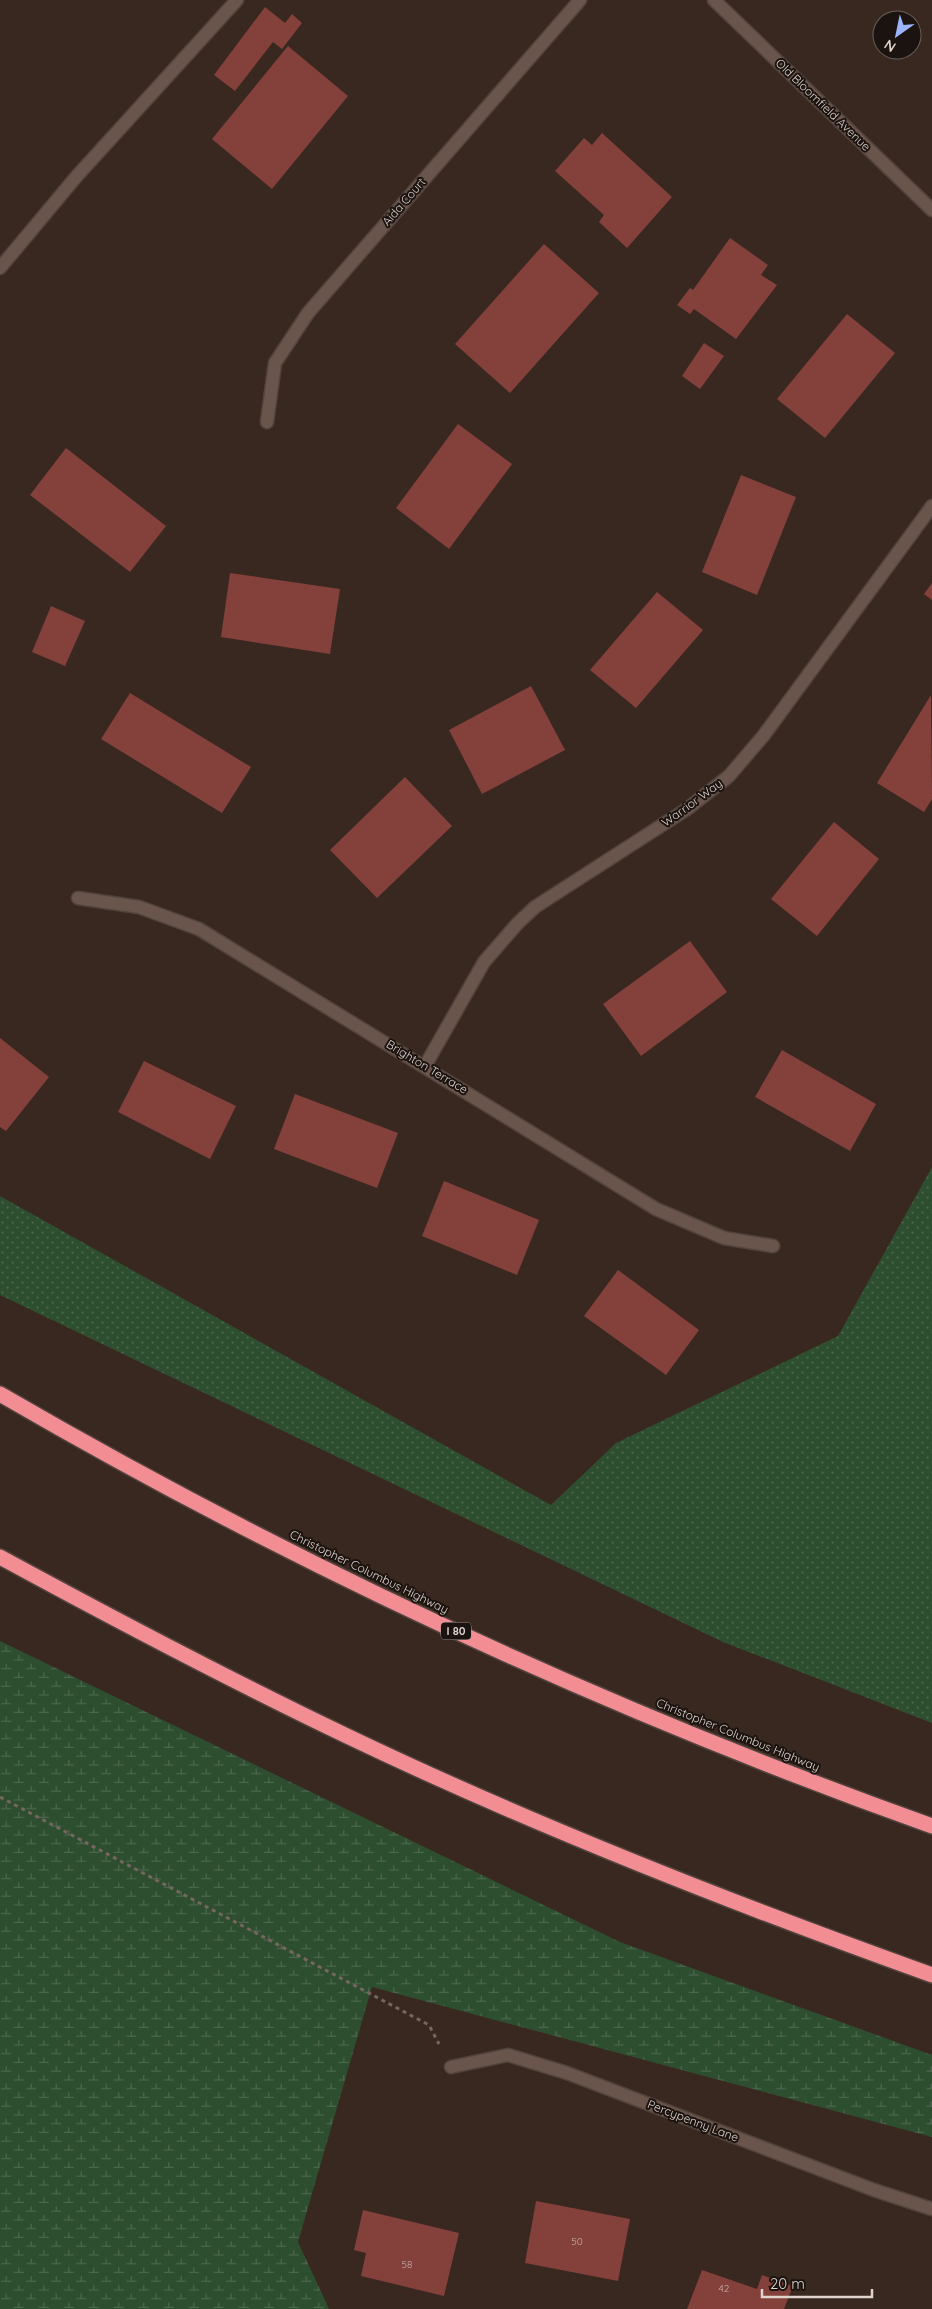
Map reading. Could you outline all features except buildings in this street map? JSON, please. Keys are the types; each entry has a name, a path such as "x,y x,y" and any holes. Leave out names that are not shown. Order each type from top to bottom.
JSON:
{"highway":[{"name":"Christopher Columbus Highway","path":"0,1394 167,1487 417,1613 657,1719 932,1826"},
{"path":"0,1557 233,1679 348,1736 473,1793 728,1900 932,1975"}],"street":[{"path":"0,268 76,177 237,0"},
{"name":"Aida Court","path":"266,422 275,363 308,313 580,0"},
{"name":"Old Bloomfield Avenue","path":"722,2 932,210"},
{"name":"Warrior Way","path":"425,1066 484,962 517,924 535,907 687,809 729,776 764,735 932,506"},
{"name":"Brighton Terrace","path":"78,898 139,907 199,929 656,1209 724,1238 773,1246"},
{"name":"Percypenny Lane","path":"451,2067 508,2054 566,2073 874,2190 932,2209"}],"path":[{"path":"0,1797 429,2025 451,2067"}],"green space":[{"path":"932,1167 932,1723 723,1642 0,1295 0,1196 551,1505 616,1443 838,1336"},
{"path":"0,1641 620,1942 932,2055 932,2137 372,1987 298,2242 329,2309 0,2309"}]}
